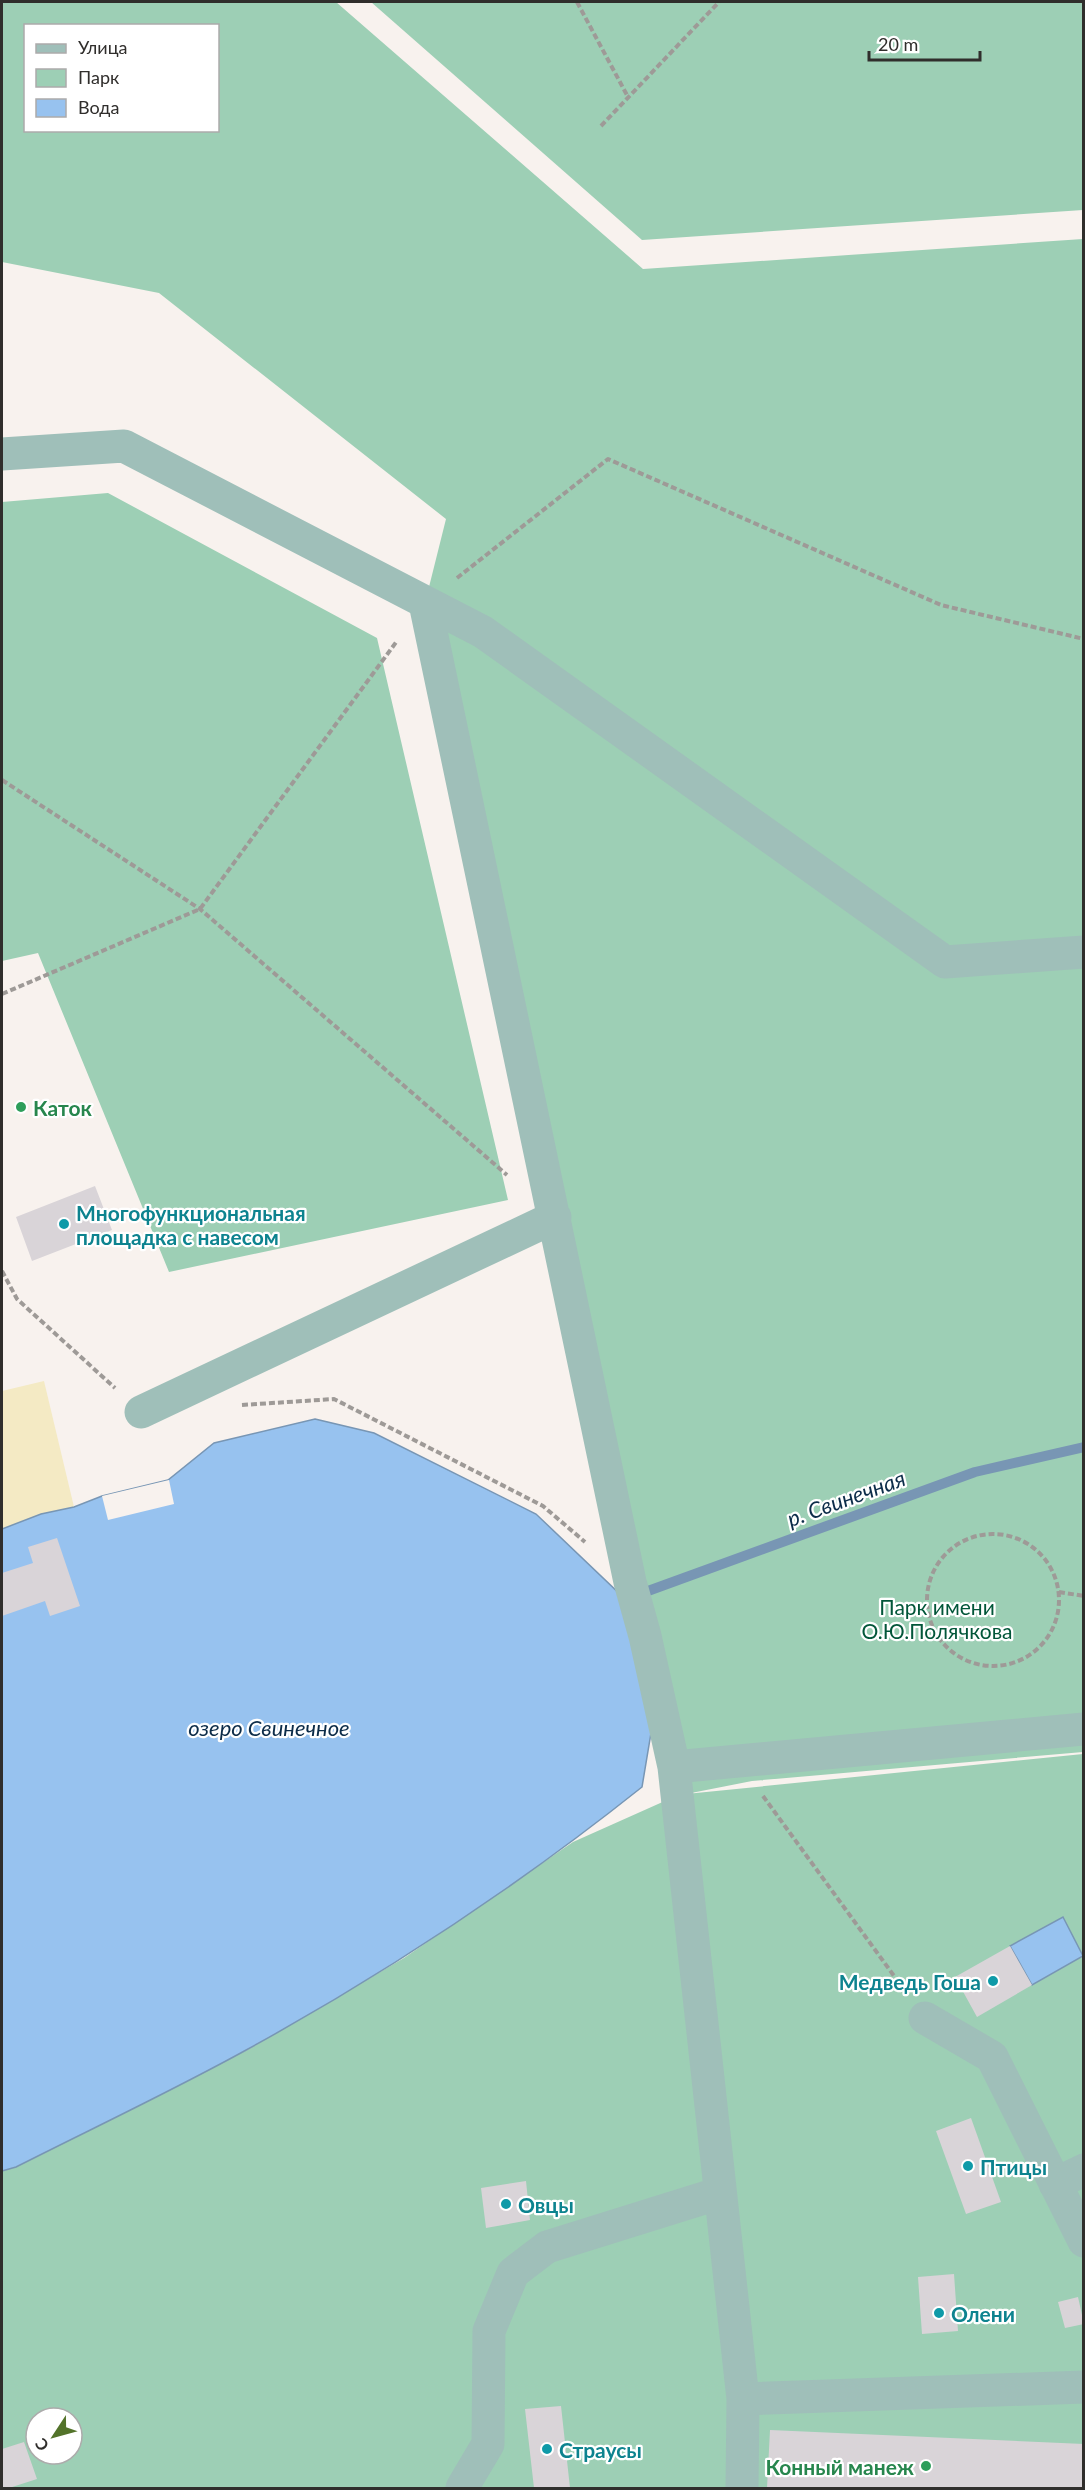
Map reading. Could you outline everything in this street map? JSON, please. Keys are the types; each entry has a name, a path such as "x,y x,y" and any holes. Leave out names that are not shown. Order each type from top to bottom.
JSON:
{"lane":[{"path":"2,454 124,446 483,632 945,962 1083,952"},
{"path":"425,603 630,1582 645,1636 674,1767 743,2399 742,2488"},
{"path":"141,1412 555,1217"},
{"path":"674,1767 1083,1729"},
{"path":"925,2018 992,2057 1069,2177 1083,2241"},
{"path":"462,2488 488,2444 489,2331 513,2273 547,2247 720,2193"},
{"path":"743,2399 1083,2387"}],"path":[{"path":"577,2 628,97"},
{"path":"601,126 719,2"},
{"path":"2,994 200,909 425,603 608,459 941,605 1083,639"},
{"path":"2,780 200,909 511,1178"},
{"path":"2,1271 17,1299 141,1412"},
{"path":"232,1406 334,1399 543,1506 587,1544"},
{"path":"1001,1534 1023,1540 1040,1553 1053,1571 1059,1592 1058,1614 1050,1634 1036,1651 1017,1662 996,1666 974,1663 955,1654 939,1638 930,1619 927,1597 931,1576 942,1557 959,1543 980,1535 1001,1534"},
{"path":"1059,1592 1083,1596"},
{"path":"738,1761 925,2018"}],"green space":[{"name":"Парк имени О.Ю.Полячкова","path":"2,2 336,2 643,269 1083,239 1083,1752 752,1781 686,1794 1083,1754 1083,2488 2,2488 2,2171 16,2167 247,2050 404,1958 573,1842 676,1796 425,603 446,519 159,293 2,262"},
{"path":"371,2 1083,2 1083,210 642,240"},
{"path":"108,493 377,638 508,1200 169,1272 38,953 2,961 2,502"}],"sand":[{"path":"44,1381 74,1507 2,1532 2,1391"}],"water":[{"name":"озеро Свинечное","path":"315,1419 374,1433 536,1514 625,1599 652,1727 642,1787 548,1859 450,1927 350,1990 191,2080 16,2167 2,2171 2,1529 41,1514 168,1480 214,1443"},
{"path":"1063,1917 1083,1956 1032,1985 1010,1946"}],"pier":[{"path":"169,1480 174,1504 108,1520 102,1496"}],"building":[{"name":"Многофункциональная площадка с навесом","path":"95,1186 112,1230 32,1261 16,1217"},
{"path":"57,1538 80,1606 50,1616 45,1601 2,1616 2,1573 33,1563 28,1547"},
{"name":"Медведь Гоша","path":"1010,1946 1032,1985 977,2017 955,1977"},
{"name":"Птицы","path":"971,2118 1001,2202 966,2214 936,2131"},
{"name":"Овцы","path":"526,2181 530,2220 486,2228 481,2188"},
{"name":"Олени","path":"954,2274 958,2331 922,2334 918,2277"},
{"path":"1078,2297 1084,2324 1065,2328 1058,2302"},
{"name":"Страусы","path":"561,2406 570,2488 534,2488 525,2409"},
{"name":"Конный манеж","path":"770,2430 1084,2444 1084,2488 767,2488"},
{"path":"24,2442 24,2466 32,2466 37,2479 2,2488 2,2449"}],"waterway":[{"name":"р. Свинечная","path":"637,1595 975,1472 1084,1447"}],"place":[{"name":"Каток","path":"21,1107"},
{"name":"Многофункциональная площадка с навесом","path":"64,1224"},
{"name":"Медведь Гоша","path":"993,1981"},
{"name":"Птицы","path":"968,2166"},
{"name":"Овцы","path":"506,2204"},
{"name":"Олени","path":"939,2313"},
{"name":"Страусы","path":"547,2449"},
{"name":"Конный манеж","path":"926,2466"}]}
